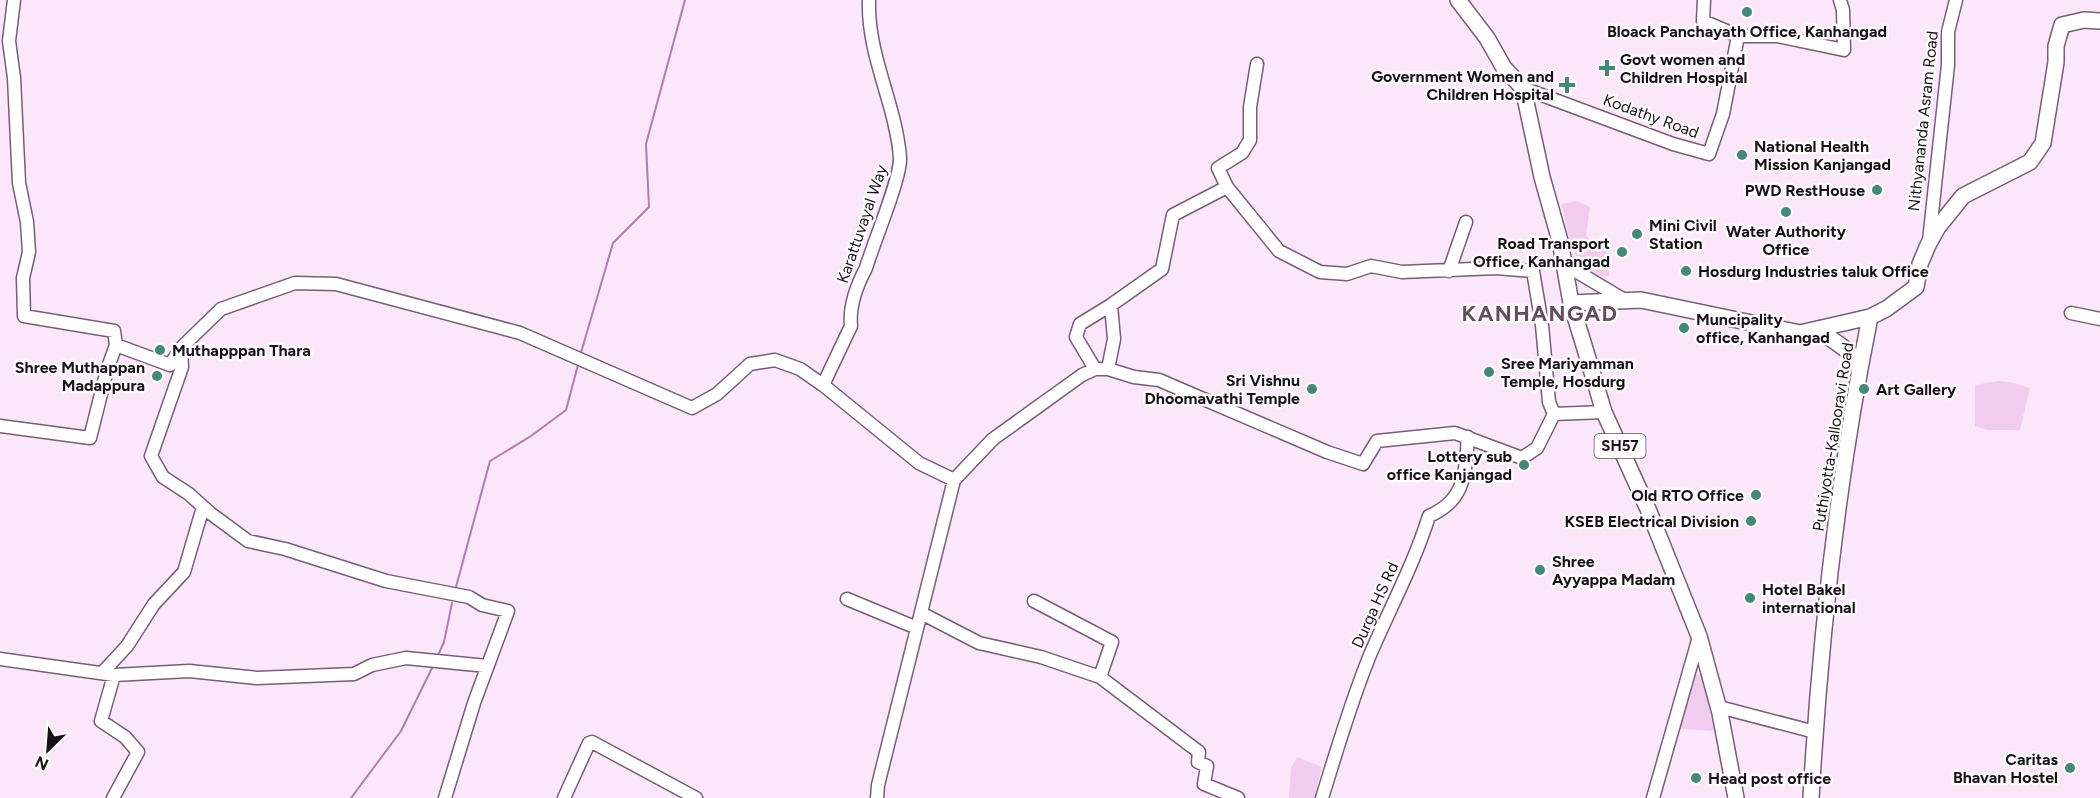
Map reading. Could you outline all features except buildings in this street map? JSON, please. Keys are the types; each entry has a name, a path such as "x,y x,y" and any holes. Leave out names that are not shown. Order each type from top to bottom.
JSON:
{"main road":[{"name":"SH57","path":"1458,0 1487,38 1504,68 1523,88 1571,303 1604,412 1648,509 1699,636 1719,707 1736,798"},
{"path":"1571,303 1641,300 1800,333 1870,317 1904,298 1916,287 1928,246 1938,227 1963,196 2030,162 2043,143 2056,62 2056,46 2062,25 2084,20 2100,21"},
{"name":"Puthiyotta-Kallooravi Road","path":"1811,798 1824,621 1859,369 1870,317"},
{"path":"1817,329 1853,356 1859,369"}],"street":[{"path":"0,426 90,438 107,370 116,345 114,331 24,316 23,278 29,252 27,222 19,183 14,78 9,41 14,0"},
{"name":"Karattuvayal Way","path":"823,385 850,326 858,283 866,268 900,162 892,112 885,94 870,31 869,0"},
{"path":"1704,0 1703,21 1738,36 1777,36 1844,50 1843,10 1840,0"},
{"name":"Nithyananda Asram Road","path":"1928,246 1948,64 1948,32 1956,0"},
{"name":"Kodathy Road","path":"1523,88 1673,144 1709,154 1723,114 1738,36"},
{"path":"878,798 878,785 954,480 993,439 1082,375 1102,369 1159,380 1327,452 1363,464 1377,441 1455,433 1522,458 1537,448 1554,414 1549,402 1542,326 1533,271 1496,268 1402,272 1371,266 1347,274 1320,272 1279,252 1227,187 1218,168 1242,153 1250,140 1250,107 1257,64"},
{"path":"1102,369 1076,337 1080,324 1112,305 1162,269 1173,215 1227,187"},
{"path":"1449,271 1466,222"},
{"path":"1564,264 1626,301"},
{"path":"116,345 170,365 181,348 221,309 245,303 295,283 336,285 520,333 692,408 717,394 750,364 775,360 800,369 919,463 954,480"},
{"path":"1102,369 1114,339 1112,305"},
{"path":"2071,313 2100,319"},
{"path":"181,348 182,367 152,456 163,477 248,541 285,549 386,581 469,597 482,605 507,611 445,798"},
{"path":"1554,414 1604,412"},
{"name":"Durga HS Rd","path":"1322,798 1343,730 1370,657 1421,542 1429,516 1443,510 1458,495 1466,467 1468,437"},
{"path":"113,798 138,752 125,737 101,721 108,674 154,604 184,572 203,507"},
{"path":"847,599 917,628"},
{"path":"1034,602 1112,642 1100,677"},
{"path":"921,613 979,643 1041,657 1100,677 1199,752 1198,762 1207,766 1204,784 1238,798"},
{"path":"1653,798 1699,636"},
{"path":"0,659 108,674 189,671 257,678 354,674 372,665 406,658 487,666"},
{"path":"1719,707 1815,732"},
{"path":"564,798 589,743 592,742 696,798"}],"shaded area":[{"path":"1577,201 1590,207 1586,236 1591,240 1601,242 1602,246 1610,247 1609,276 1592,271 1577,258 1573,250 1561,204"},
{"path":"1998,381 2030,388 2020,430 1987,430 1975,426 1975,385"},
{"path":"1696,674 1701,675 1717,731 1678,729"},
{"path":"1297,757 1322,767 1314,798 1289,798 1291,768"}],"waterway":[{"path":"580,356 613,243 649,207 646,144 685,0"},
{"path":"456,587 490,461 531,436 566,410 578,365"},
{"path":"439,653 444,642 452,603"},
{"path":"351,798 401,731 432,668"}],"place":[{"name":"Bloack Panchayath Office, Kanhangad","path":"1747,12"},
{"name":"Govt women and Children Hospital","path":"1607,68"},
{"name":"Government Women and Children Hospital","path":"1567,85"},
{"name":"National Health Mission Kanjangad","path":"1742,155"},
{"name":"PWD RestHouse","path":"1877,190"},
{"name":"Water Authority Office","path":"1786,212"},
{"name":"Mini Civil Station","path":"1637,234"},
{"name":"Road Transport Office, Kanhangad","path":"1622,252"},
{"name":"Hosdurg Industries taluk Office","path":"1686,271"},
{"name":"Muncipality office, Kanhangad","path":"1684,328"},
{"name":"Muthapppan Thara","path":"160,350"},
{"name":"Sree Mariyamman Temple, Hosdurg","path":"1489,372"},
{"name":"Shree Muthappan Madappura","path":"157,376"},
{"name":"Sri Vishnu Dhoomavathi Temple","path":"1312,389"},
{"name":"Art Gallery","path":"1864,389"},
{"name":"Lottery sub office Kanjangad","path":"1524,465"},
{"name":"Old RTO Office","path":"1756,495"},
{"name":"KSEB Electrical Division","path":"1751,521"},
{"name":"Shree Ayyappa Madam","path":"1540,570"},
{"name":"Hotel Bakel international","path":"1750,598"},
{"name":"Caritas Bhavan Hostel","path":"2070,768"},
{"name":"Head post office","path":"1696,778"}],"district":[{"name":"KANHANGAD","path":"1540,313"}]}
